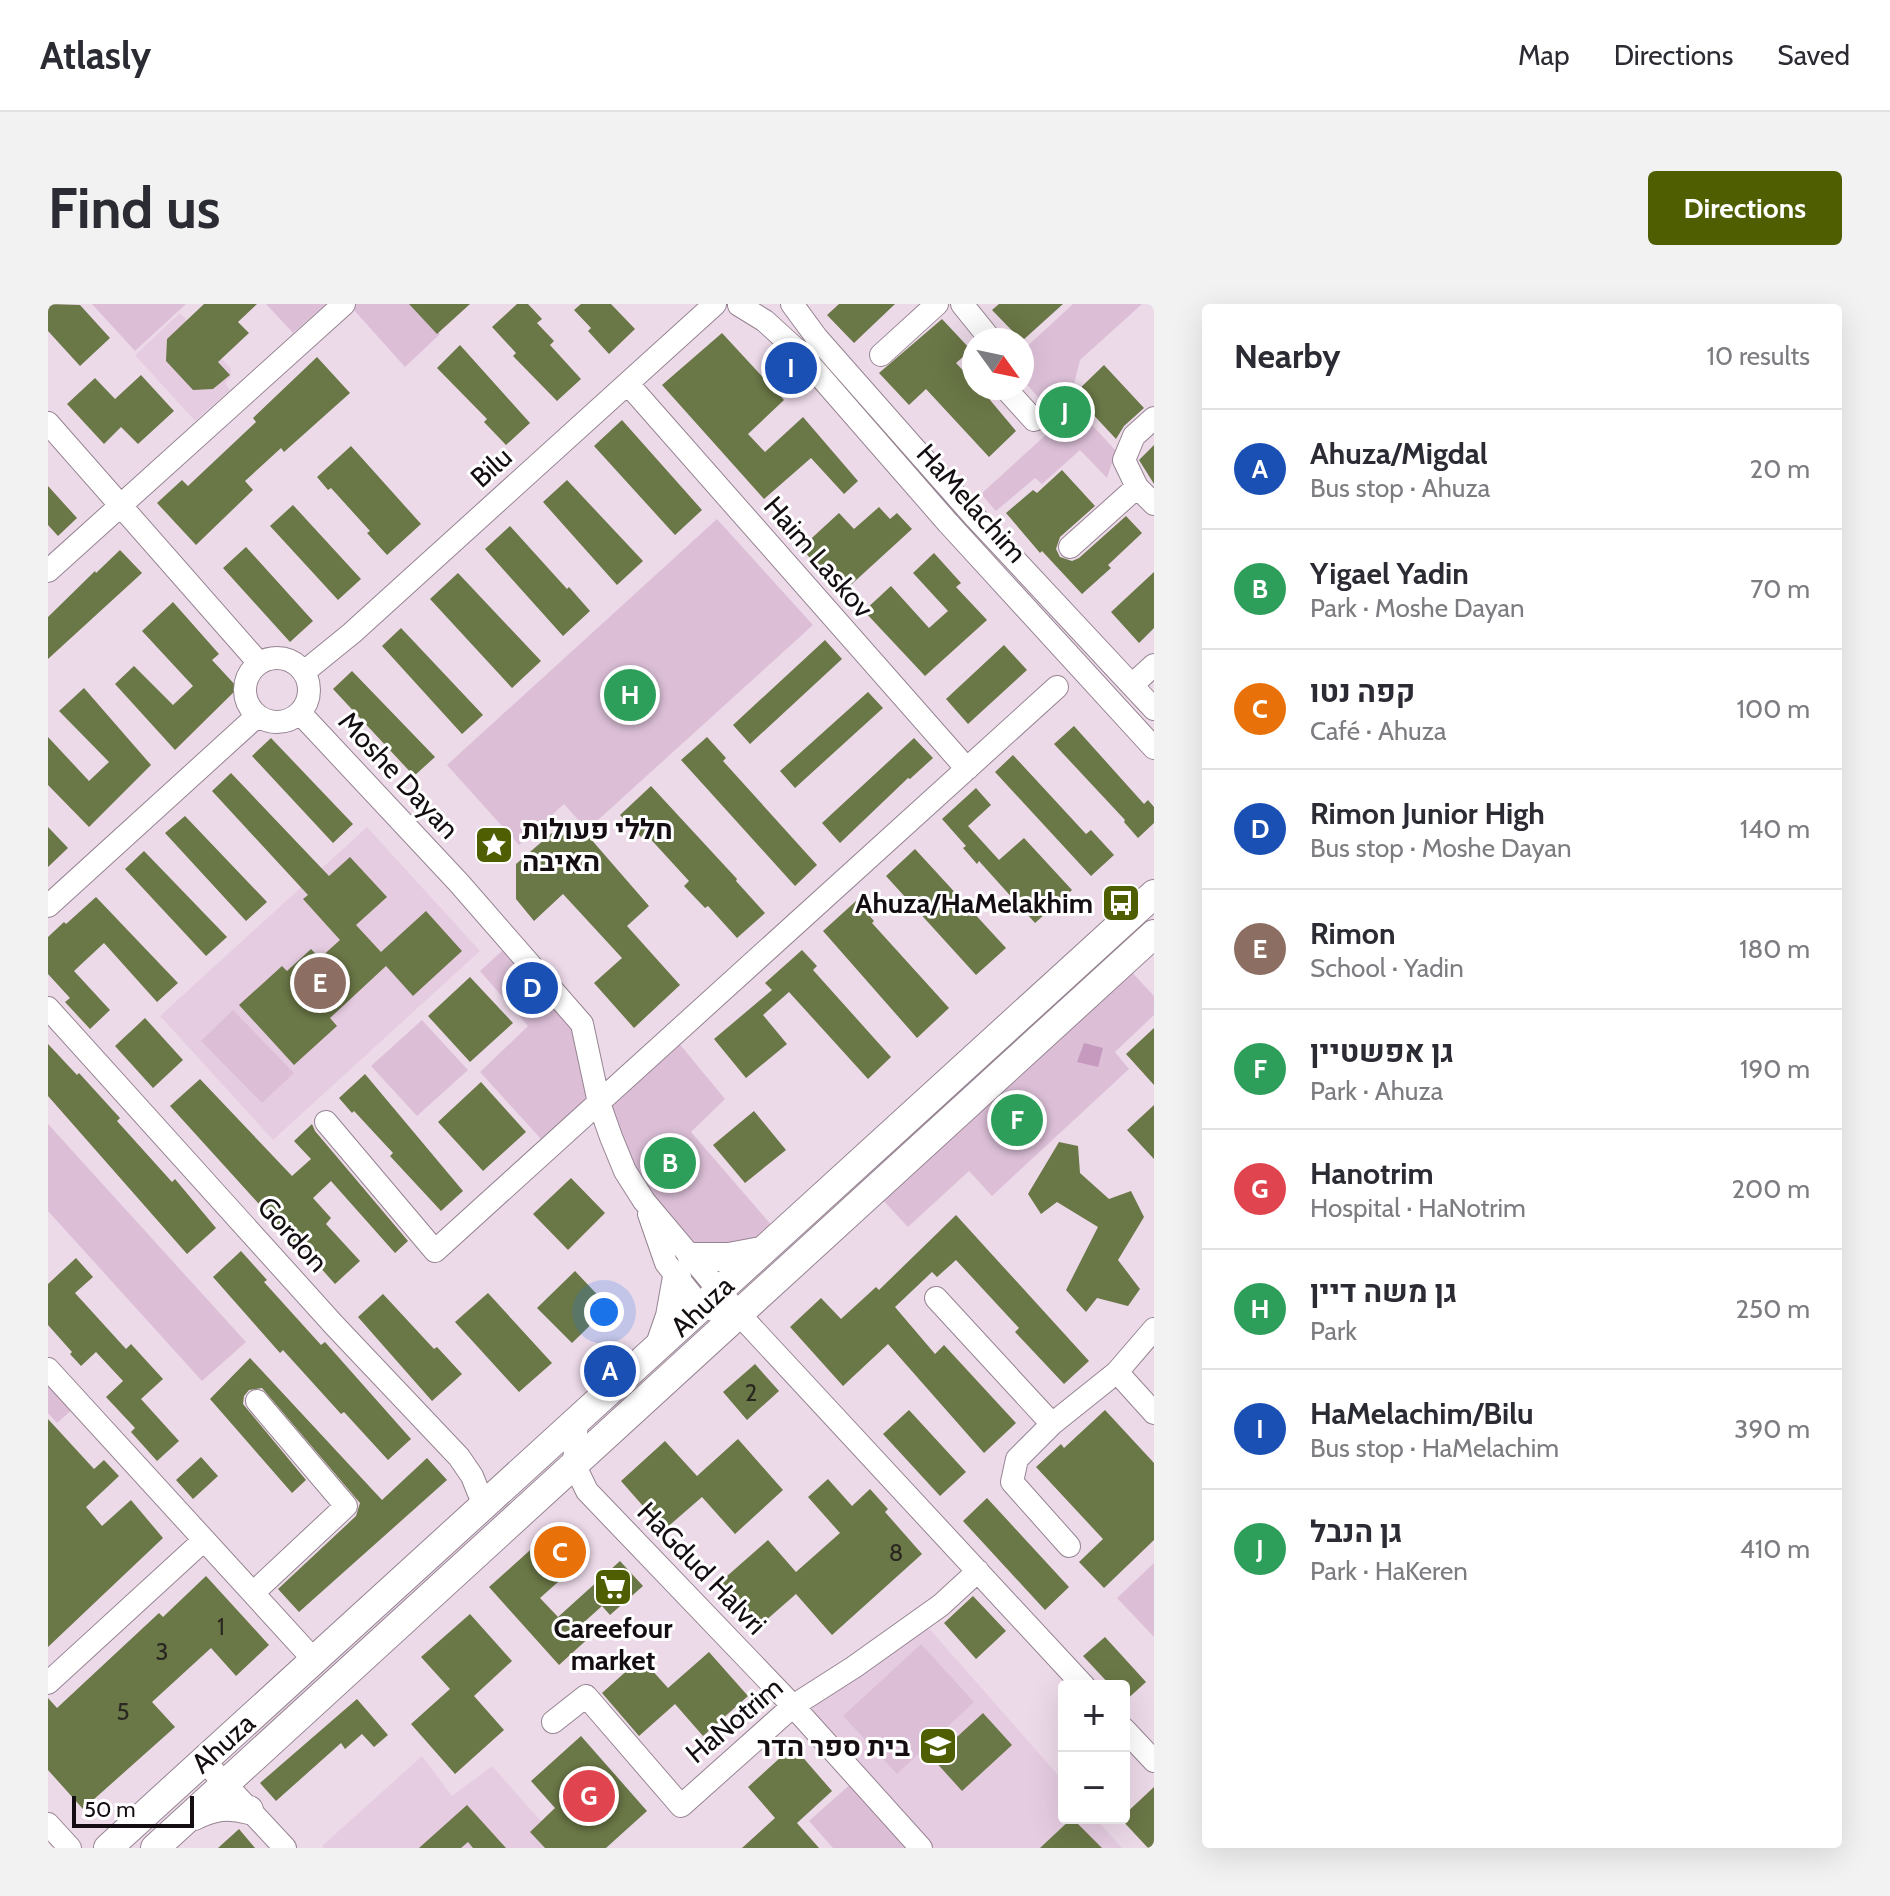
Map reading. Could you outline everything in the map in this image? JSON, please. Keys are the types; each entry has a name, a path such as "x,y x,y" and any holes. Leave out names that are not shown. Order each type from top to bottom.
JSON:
{"main road":[{"name":"Ahuza","path":"108,1848 1154,894"},
{"name":"Ahuza","path":"155,1848 1154,934"},
{"path":"661,1344 684,1267 761,1251"},
{"path":"183,1822 220,1806 249,1810"}],"street":[{"path":"48,571 344,304"},
{"name":"Bilu","path":"304,672 352,633 715,304"},
{"path":"738,304 753,304"},
{"name":"HaMelachim","path":"738,304 765,321 799,352 948,523 1154,748"},
{"name":"HaMelachim","path":"792,304 817,338 974,516 1154,709"},
{"path":"881,355 937,304"},
{"path":"962,304 981,328"},
{"name":"Haim Laskov","path":"628,384 967,769"},
{"path":"1016,400 1034,420"},
{"path":"1154,418 1134,436 1124,460 1137,487 1154,504"},
{"path":"48,423 259,663"},
{"path":"1070,547 1137,487"},
{"path":"279,657 297,664 304,672 310,693 300,713 292,719 274,723 257,716 246,699 245,689 247,679 259,663 279,657"},
{"path":"1132,685 1154,665"},
{"path":"326,1122 435,1251 1057,687"},
{"name":"Moshe Dayan","path":"300,713 468,892 582,1024 599,1103 625,1171 644,1201 666,1263 684,1267 710,1298 739,1314 1078,1680"},
{"path":"48,906 257,716"},
{"name":"Gordon","path":"48,1008 334,1325 459,1457 472,1476 484,1506"},
{"path":"936,1298 1052,1424"},
{"path":"1069,1546 1012,1482 1017,1459 1052,1424 1117,1372 1154,1329"},
{"path":"48,1369 314,1660"},
{"path":"1117,1372 1154,1413"},
{"path":"253,1593 346,1506 257,1401"},
{"path":"574,1464 577,1420"},
{"name":"HaGdud HaIvri","path":"574,1464 587,1491 793,1706 921,1848"},
{"path":"48,1683 204,1540"},
{"name":"HaNotrim","path":"553,1722 586,1696 681,1806 793,1706 941,1605 978,1571"},
{"path":"1130,1735 1154,1761"},
{"path":"204,1761 285,1848"},
{"path":"48,1824 70,1848"}],"shaded area":[{"path":"92,304 186,304 135,351"},
{"path":"266,304 326,304 293,333"},
{"path":"356,304 413,304 440,334 405,367 352,308"},
{"path":"1073,304 1142,304 1080,360 1070,401 1116,451 1107,478 1080,450 1042,484 1035,478 996,511 981,494 1060,422 1034,393 1034,340"},
{"path":"180,313 231,369 231,377 225,383 230,390 195,421 135,355"},
{"path":"717,519 813,625 587,830 564,804 519,845 447,765"},
{"path":"367,827 480,951 273,1140 160,1016"},
{"path":"504,949 573,1029 587,1098 541,1139 480,1072 528,1026 480,971"},
{"path":"1126,966 1154,996 1154,1015 1115,1052 1129,1069 992,1196 969,1171 908,1227 878,1195"},
{"path":"233,1010 294,1073 262,1103 201,1041"},
{"path":"422,1020 468,1070 417,1116 371,1066"},
{"path":"673,1036 725,1099 691,1132 780,1235 692,1257 637,1190 599,1103"},
{"path":"1084,1043 1103,1048 1098,1067 1077,1062"},
{"path":"48,1124 246,1342 202,1381 48,1211"},
{"path":"48,1382 73,1409 57,1423 48,1413"},
{"path":"1154,1563 1154,1637 1117,1598"},
{"name":"בית ספר הדר","path":"927,1626 1058,1775 1058,1824 1100,1824 1122,1848 934,1848 810,1710"},
{"path":"921,1644 974,1702 897,1774 843,1716"},
{"path":"422,1756 452,1796 492,1766 565,1848 322,1846"},
{"path":"854,1781 913,1848 833,1848 809,1821"}],"building":[{"path":"48,304 80,305 110,338 80,366 48,331"},
{"path":"204,304 257,304 238,322 249,333 218,362 230,375 213,389 193,390 166,361 167,339"},
{"path":"409,304 470,304 437,334"},
{"path":"517,304 528,304 542,319 537,323 554,341 550,345 581,379 557,401 513,356 516,353 492,327"},
{"path":"581,304 611,304 635,329 609,354 574,310"},
{"path":"839,304 895,304 854,343 827,315"},
{"path":"999,304 1063,304 1034,330 1009,328 992,310"},
{"path":"942,319 962,340 962,358 956,363 962,369 962,400 990,400 1016,431 989,457 926,389 909,405 879,373"},
{"path":"722,333 784,400 748,434 765,452 803,417 858,481 844,494 811,458 764,499 662,385"},
{"path":"460,345 530,423 506,445 484,422 487,419 437,368"},
{"path":"317,357 350,393 284,452 281,448 245,481 253,490 196,545 157,503 182,480 188,486 256,422 253,418"},
{"path":"1104,365 1144,408 1124,426 1116,439 1074,394"},
{"path":"141,375 174,411 138,444 121,427 104,444 67,404 95,378 115,399"},
{"path":"622,420 702,510 675,535 594,446"},
{"path":"1154,445 1154,484 1139,460"},
{"path":"351,446 421,524 387,555 367,533 370,531 317,477"},
{"path":"1062,470 1095,506 1060,537 1056,549 1060,557 1072,561 1079,558 1126,516 1142,533 1108,565 1111,568 1082,594 1042,551 1040,553 1006,513 1033,490 1037,493"},
{"path":"567,480 643,561 617,585 543,502"},
{"path":"48,486 77,518 58,536 48,525"},
{"path":"293,505 361,579 338,600 270,526"},
{"path":"879,507 890,519 897,513 912,529 842,593 801,548 839,513 854,529"},
{"path":"510,526 590,611 563,636 485,549"},
{"path":"246,547 313,621 290,642 223,568"},
{"path":"120,550 142,573 48,659 48,617"},
{"path":"934,553 961,583 956,587 987,620 925,676 864,611 891,586 929,628 948,611 913,573"},
{"path":"1154,572 1154,628 1139,643 1111,612"},
{"path":"458,573 541,661 512,688 430,599"},
{"path":"173,602 219,654 212,660 238,688 175,750 115,684 134,666 173,705 193,686 142,631"},
{"path":"401,628 483,715 462,734 382,646"},
{"path":"825,640 842,659 750,744 733,725"},
{"path":"1004,645 1027,670 968,724 946,699"},
{"path":"352,671 435,757 414,776 333,689"},
{"path":"84,688 151,765 89,827 48,785 48,737 89,781 109,762 59,711"},
{"path":"868,692 883,708 795,788 780,771"},
{"path":"1074,726 1144,804 1148,800 1154,807 1154,823 1138,838 1054,744"},
{"path":"707,737 726,758 723,761 817,865 795,886 681,760"},
{"path":"271,738 353,824 333,843 252,756"},
{"path":"914,738 933,758 840,843 822,823"},
{"path":"1013,755 1086,834 1091,830 1114,855 1091,876 995,772"},
{"path":"231,773 329,876 350,857 387,897 356,925 381,952 426,911 462,951 413,996 386,966 330,1018 337,1026 294,1065 239,1005 282,966 287,971 311,949 320,958 340,940 303,899 308,895 212,791"},
{"path":"651,786 765,913 737,938 708,906 705,908 684,886 689,881 645,833 641,837 620,815"},
{"path":"976,788 991,805 968,826 999,860 1024,838 1072,890 1035,923 979,861 977,864 942,819"},
{"path":"185,816 267,902 246,921 165,833"},
{"path":"48,827 68,848 48,867"},
{"path":"552,833 590,838 649,906 627,926 680,985 634,1028 594,983 622,958 563,894 534,921 516,899 516,864"},
{"path":"915,849 1006,948 976,975 886,876"},
{"path":"144,851 227,937 206,956 125,869"},
{"path":"96,897 178,983 157,1002 104,943 74,971 110,1010 90,1029 65,1002 70,998 48,974 48,937"},
{"path":"856,901 949,1008 917,1038 823,931"},
{"path":"802,950 817,966 813,970 891,1057 868,1079 789,992 763,1015 787,1044 746,1078 714,1039 772,990 765,983"},
{"path":"470,977 513,1023 470,1062 428,1016"},
{"path":"145,1018 183,1060 153,1088 115,1046"},
{"path":"1154,1028 1154,1085 1126,1054"},
{"path":"48,1044 77,1075 79,1073 120,1118 117,1121 172,1182 175,1179 216,1228 187,1254 48,1096"},
{"path":"365,1074 463,1191 441,1211 390,1156 393,1153 339,1098"},
{"path":"200,1079 292,1176 311,1159 294,1141 312,1124 408,1241 395,1253 331,1181 313,1198 331,1218 326,1224 360,1261 335,1284 170,1106"},
{"path":"481,1082 526,1132 483,1171 438,1122"},
{"path":"1154,1105 1154,1159 1127,1130"},
{"path":"754,1111 786,1150 745,1183 713,1145"},
{"path":"1059,1142 1078,1146 1080,1173 1109,1199 1131,1191 1144,1217 1118,1260 1140,1289 1128,1306 1097,1298 1086,1312 1066,1290 1098,1227 1057,1202 1041,1214 1028,1194"},
{"path":"571,1178 605,1213 568,1250 533,1214"},
{"path":"956,1215 1089,1361 1064,1384 1015,1332 1019,1328 956,1260 937,1277 932,1272 895,1307 935,1354 944,1345 1016,1423 984,1453 888,1344 843,1386 790,1327 821,1298 841,1319 876,1287 879,1290"},
{"path":"241,1251 267,1280 264,1282 321,1345 325,1342 411,1439 388,1460 283,1350 280,1353 213,1277"},
{"path":"76,1258 93,1277 75,1293 126,1349 131,1344 163,1379 141,1399 179,1441 157,1461 131,1432 135,1428 106,1397 123,1381 96,1352 81,1366 48,1325 48,1284"},
{"path":"575,1271 609,1307 572,1343 537,1308"},
{"path":"488,1293 552,1363 519,1392 455,1322"},
{"path":"383,1294 462,1374 432,1401 358,1317"},
{"path":"250,1358 382,1500 427,1458 447,1480 299,1612 278,1589 356,1516 360,1503 262,1388 249,1390 243,1404 306,1480 292,1493 210,1399"},
{"path":"755,1364 779,1391 747,1420 723,1392"},
{"path":"909,1410 966,1472 940,1496 883,1434"},
{"path":"1105,1410 1154,1463 1154,1540 1104,1588 1079,1562 1103,1539 1036,1467 1061,1444 1064,1448"},
{"path":"48,1419 94,1469 104,1460 119,1476 86,1507 102,1526 131,1500 163,1538 48,1647"},
{"path":"738,1439 783,1490 735,1534 702,1497 664,1530 621,1481 665,1441 697,1476"},
{"path":"201,1457 218,1476 193,1499 176,1480"},
{"path":"828,1479 852,1506 870,1489 888,1509 885,1512 922,1554 832,1635 796,1594 757,1628 718,1584 768,1540 796,1572 840,1533 808,1497"},
{"path":"987,1498 1069,1587 1045,1610 963,1521"},
{"path":"557,1526 585,1558 540,1598 558,1617 620,1561 643,1586 610,1615 602,1606 582,1624 592,1635 559,1665 489,1587"},
{"path":"206,1576 269,1645 236,1676 211,1648 152,1702 175,1727 83,1809 48,1770 48,1698 57,1708 159,1613 163,1617"},
{"path":"973,1596 1006,1631 976,1659 944,1623"},
{"path":"470,1614 512,1661 474,1696 504,1730 455,1774 411,1724 450,1689 421,1657"},
{"path":"1105,1637 1146,1682 1130,1697 1130,1680 1105,1680 1083,1656"},
{"path":"709,1652 748,1696 703,1736 675,1704 639,1736 602,1693 641,1658 668,1688"},
{"path":"357,1699 388,1735 374,1747 362,1734 345,1749 341,1743 276,1801 260,1783"},
{"path":"983,1713 1012,1745 962,1791 933,1759"},
{"path":"581,1736 647,1811 606,1848 545,1848 530,1832 555,1808 531,1781"},
{"path":"793,1746 832,1791 797,1823 819,1848 742,1848 775,1818 748,1787"},
{"path":"1154,1787 1154,1848 1148,1848 1126,1824 1130,1824 1130,1809"},
{"path":"467,1805 506,1848 473,1848 468,1842 461,1848 419,1848"},
{"path":"1066,1824 1078,1824 1102,1848 1040,1848"},
{"path":"239,1829 255,1848 218,1848"}],"place":[{"name":"HaMelachim/Bilu","path":"791,368"},
{"name":"גן הנבל","path":"1065,412"},
{"name":"גן משה דיין","path":"630,695"},
{"name":"חללי פעולות האיבה","path":"494,845"},
{"name":"Ahuza/HaMelakhim","path":"1121,903"},
{"name":"Rimon","path":"320,983"},
{"name":"Rimon Junior High","path":"532,988"},
{"name":"גן אפשטיין","path":"1017,1120"},
{"name":"Yigael Yadin","path":"670,1163"},
{"name":"Ahuza/Migdal","path":"610,1371"},
{"name":"קפה נטו","path":"560,1552"},
{"name":"Careefour market","path":"613,1587"},
{"name":"בית ספר הדר","path":"938,1746"},
{"name":"Hanotrim","path":"589,1796"}]}
